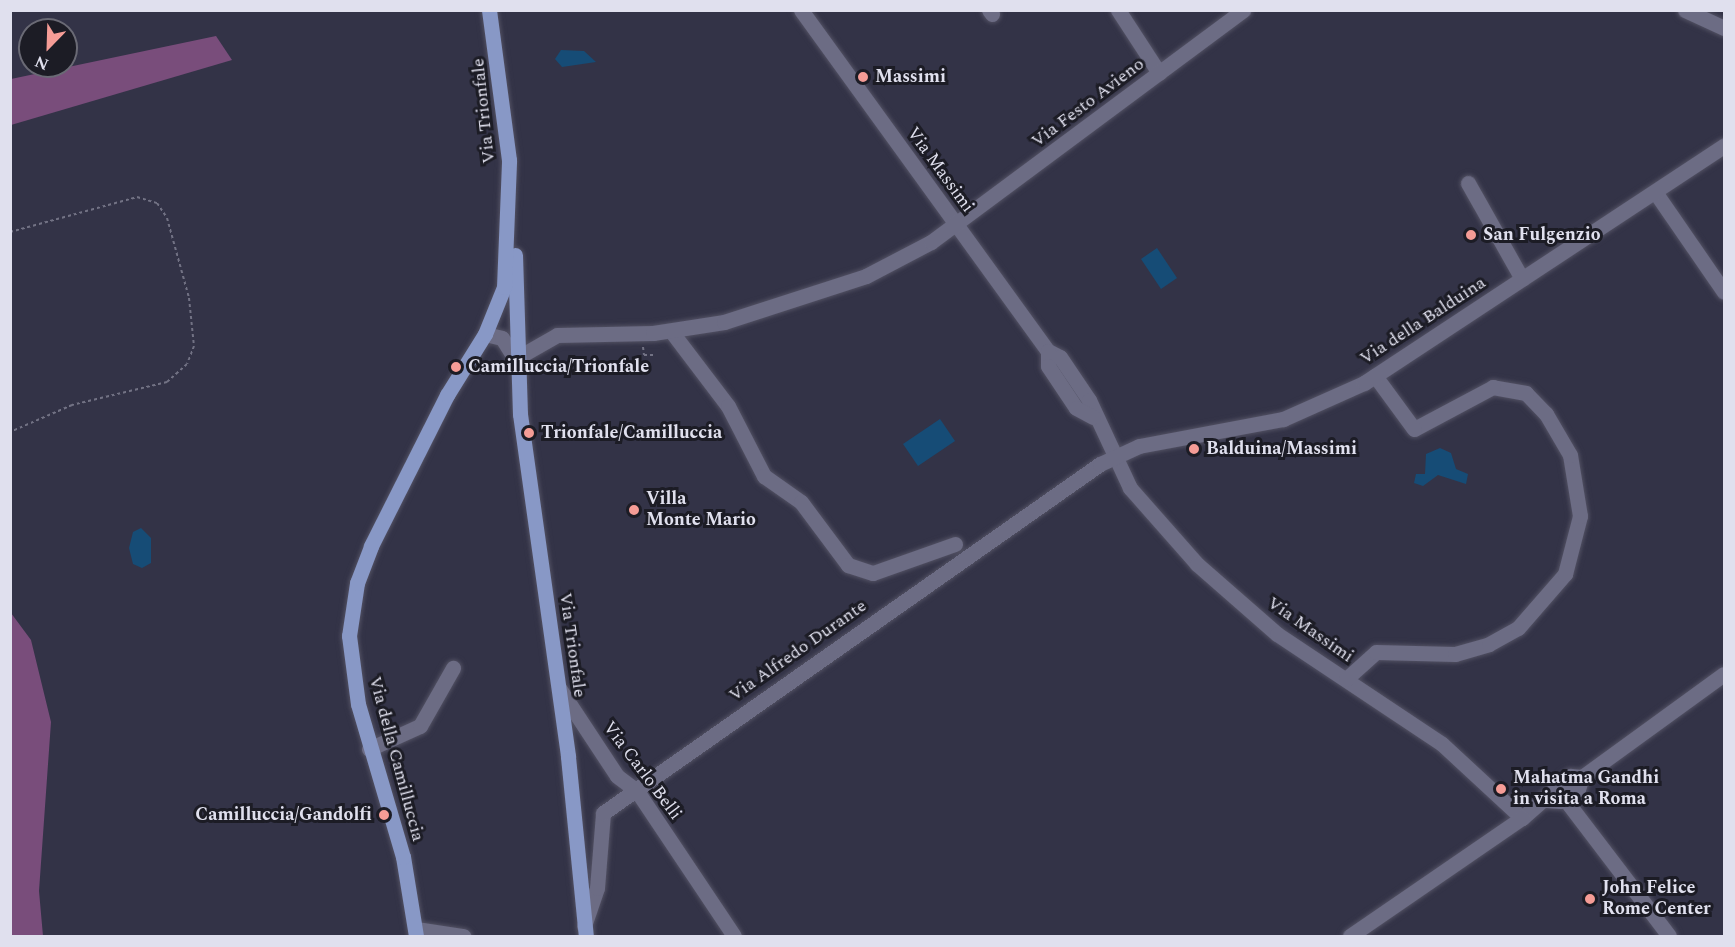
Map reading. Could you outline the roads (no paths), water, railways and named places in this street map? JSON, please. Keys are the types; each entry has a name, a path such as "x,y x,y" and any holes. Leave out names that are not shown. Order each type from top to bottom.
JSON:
{"main road":[{"name":"Via Trionfale","path":"489,10 504,98 515,359 558,688 585,931"},
{"name":"Via Trionfale","path":"485,334 504,287 510,207"},
{"name":"Via della Camilluccia","path":"416,933 403,857 369,749 349,653 357,583 447,395 485,334"}],"street":[{"name":"Via Massimi","path":"801,10 1048,351 1066,366 1112,456 1146,509 1218,585 1277,634 1442,744 1522,818"},
{"path":"1118,10 1159,73"},
{"name":"Via Festo Avieno","path":"515,359 557,335 671,331 755,314 836,288 900,261 956,224 1243,10"},
{"path":"1685,10 1725,27"},
{"name":"Via della Balduina","path":"1112,456 1147,444 1225,434 1283,419 1375,376 1725,146"},
{"path":"1468,183 1522,279"},
{"path":"1654,192 1725,292"},
{"path":"671,331 728,406 764,476 801,502 848,565 873,573 955,544"},
{"path":"485,334 502,338 515,359"},
{"path":"1346,679 1376,652 1455,654 1489,644 1518,628 1565,574 1580,516 1570,455 1546,414 1526,393 1510,386 1493,387 1414,429 1375,376"},
{"name":"Via Alfredo Durante","path":"585,931 597,888 601,816 1112,456"},
{"path":"369,749 420,726 453,668"},
{"path":"1546,800 1564,798 1578,789 1582,777 1725,674"},
{"name":"Via Carlo Belli","path":"558,688 617,776 637,791 735,936"},
{"path":"1350,936 1522,818 1546,800 1570,776 1582,777"},
{"path":"1564,798 1669,936"},
{"path":"416,933 463,936"}],"water":[{"path":"561,50 584,51 596,62 562,67 555,59"},
{"path":"1157,248 1177,278 1161,289 1141,259"},
{"path":"940,419 955,441 918,466 903,444"},
{"path":"1440,448 1451,453 1456,469 1468,474 1466,484 1438,475 1423,486 1414,483 1416,474 1425,474 1426,454"},
{"path":"141,528 151,538 151,563 142,568 133,564 129,548 133,532"}],"place":[{"name":"Massimi","path":"863,77"},
{"name":"San Fulgenzio","path":"1471,235"},
{"name":"Camilluccia/Trionfale","path":"456,367"},
{"name":"Trionfale/Camilluccia","path":"529,433"},
{"name":"Balduina/Massimi","path":"1194,449"},
{"name":"Villa Monte Mario","path":"634,510"},
{"name":"Mahatma Gandhi in visita a Roma","path":"1501,789"},
{"name":"Camilluccia/Gandolfi","path":"384,815"},
{"name":"John Felice Rome Center","path":"1590,899"}]}
